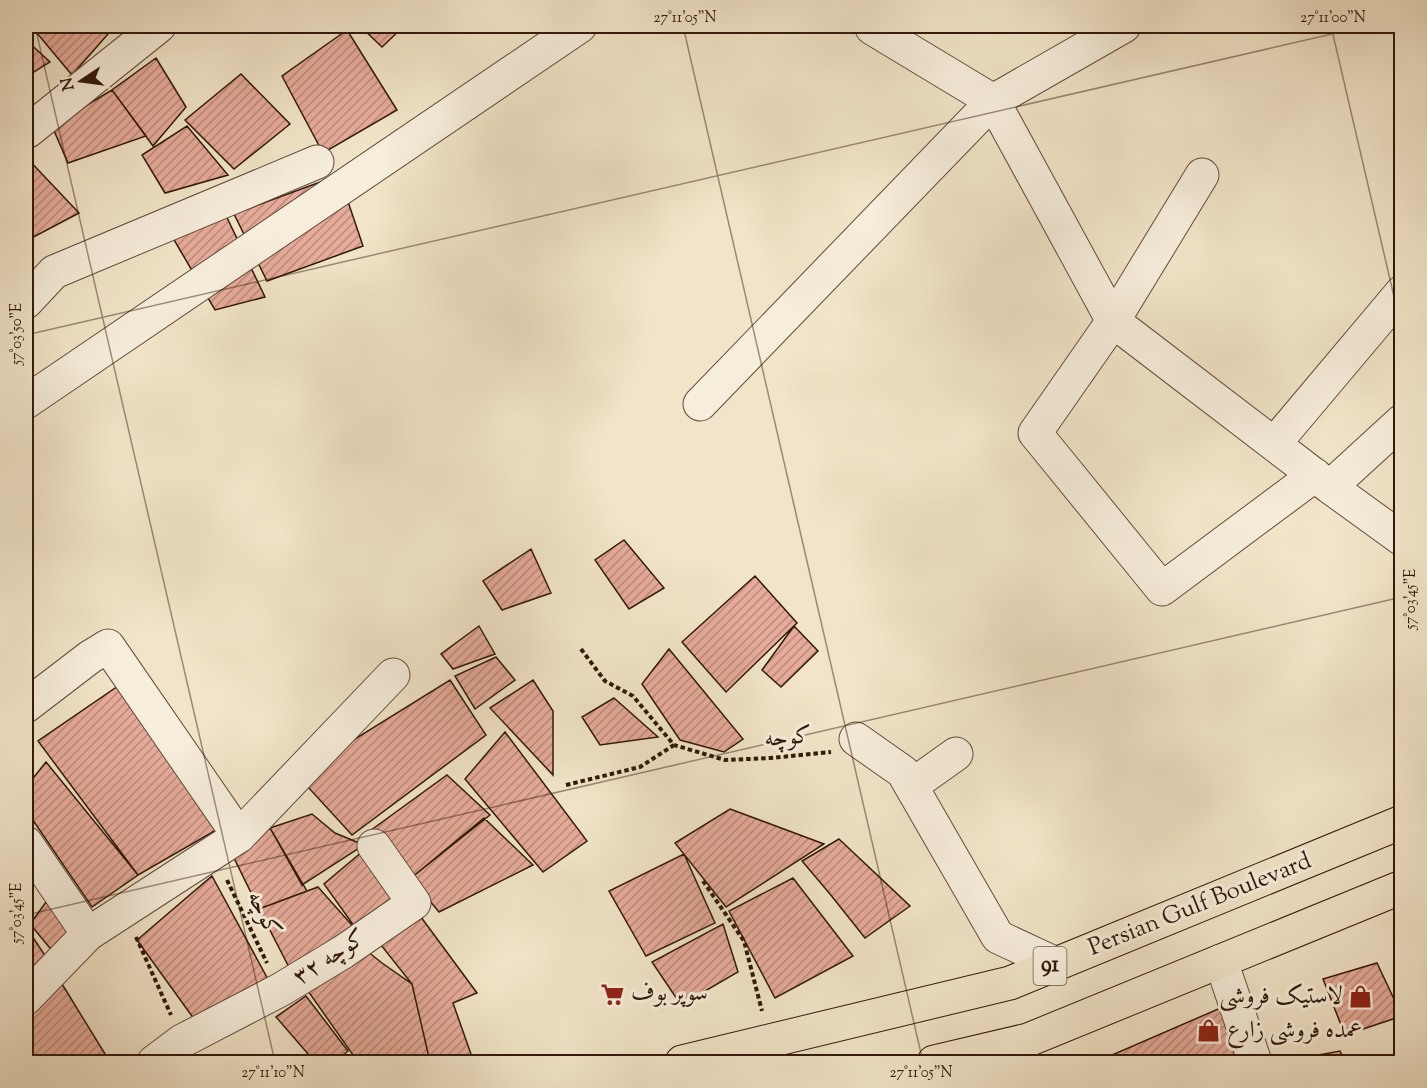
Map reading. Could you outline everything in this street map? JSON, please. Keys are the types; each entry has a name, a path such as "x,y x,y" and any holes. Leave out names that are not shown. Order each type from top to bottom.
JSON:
{"highway":[{"name":"Persian Gulf Boulevard","path":"682,1062 1010,983 1401,822"},
{"path":"950,1060 1028,1040 1401,887"}],"street":[{"path":"26,131 159,26"},
{"path":"26,402 580,26"},
{"path":"871,26 993,101 1113,321 1401,539"},
{"path":"700,404 993,101 1124,26"},
{"path":"26,302 54,272 317,162"},
{"path":"1202,176 1113,321 1035,433 1162,588 1322,481 1401,421"},
{"path":"1274,444 1401,292"},
{"path":"26,706 108,646 226,845"},
{"path":"26,998 88,934 226,845 393,675"},
{"path":"847,745 903,772 998,937 1056,964"},
{"path":"911,786 956,754"},
{"path":"26,843 88,934"},
{"name":"کوچه ۳۲","path":"154,1062 182,1041 280,990 343,952 414,903 375,846"},
{"path":"1221,961 1256,1062"}],"path":[{"path":"566,785 640,767 674,745 633,696 605,681 581,649"},
{"name":"کوچه","path":"674,745 725,760 771,758 847,745"},
{"name":"کوچه","path":"226,845 280,990"},
{"path":"703,881 744,941 770,1041"},
{"path":"124,911 182,1041"}],"building":[{"path":"31,26 115,26 72,75"},
{"path":"360,26 404,26 382,47"},
{"path":"347,30 397,110 323,153 282,76"},
{"path":"26,40 50,62 26,77"},
{"path":"156,58 186,107 153,146 112,90"},
{"path":"241,74 290,124 234,169 185,120"},
{"path":"112,90 146,136 68,163 52,126"},
{"path":"187,126 228,175 165,193 142,155"},
{"path":"26,157 79,213 26,241"},
{"path":"339,175 363,246 267,281 234,214"},
{"path":"220,203 265,297 215,310 166,226"},
{"path":"624,540 664,588 629,609 595,560"},
{"path":"531,549 551,593 502,610 483,581"},
{"path":"755,576 797,623 726,692 682,642"},
{"path":"479,626 495,654 453,669 441,654"},
{"path":"794,626 818,651 781,687 762,670"},
{"path":"669,649 743,739 724,752 680,740 642,684"},
{"path":"496,657 515,680 475,709 455,676"},
{"path":"450,680 486,735 352,835 297,775"},
{"path":"533,680 553,711 553,775 490,708"},
{"path":"121,684 218,829 138,875 38,741"},
{"path":"614,698 658,737 600,745 582,717"},
{"path":"505,732 587,841 543,872 465,779"},
{"path":"46,762 138,875 92,907 26,810 26,787"},
{"path":"447,775 490,815 411,878 367,833"},
{"path":"730,809 824,844 726,907 675,843"},
{"path":"312,814 335,833 364,845 302,885 270,828"},
{"path":"484,818 533,865 439,912 411,878"},
{"path":"270,828 307,891 259,909 233,856"},
{"path":"839,839 910,906 865,938 802,861"},
{"path":"363,851 406,908 359,933 324,884"},
{"path":"684,854 715,923 646,956 609,891"},
{"path":"212,876 270,983 202,1030 137,940"},
{"path":"793,878 853,956 775,998 729,911"},
{"path":"318,887 359,933 293,975 259,909"},
{"path":"49,898 73,927 54,953 30,924"},
{"path":"418,913 477,993 453,1003 472,1057 448,1062 430,1062 412,984 377,940"},
{"path":"723,924 738,972 681,1005 652,962"},
{"path":"26,927 50,963 26,982"},
{"path":"367,951 412,984 430,1062 358,1062 308,991"},
{"name":"لاستیک فروشی","path":"1377,963 1402,1016 1345,1035 1323,979"},
{"path":"62,984 110,1062 34,1062 26,1049 26,1014"},
{"path":"306,996 348,1051 335,1062 315,1062 276,1017"},
{"name":"عمده فروشی زارع","path":"1239,1000 1262,1062 1096,1062"},
{"path":"1340,1051 1345,1062 1286,1061"}],"place":[{"name":"سوپر بوف","path":"613,994"},
{"name":"لاستیک فروشی","path":"1361,997"},
{"name":"عمده فروشی زارع","path":"1209,1031"}]}
